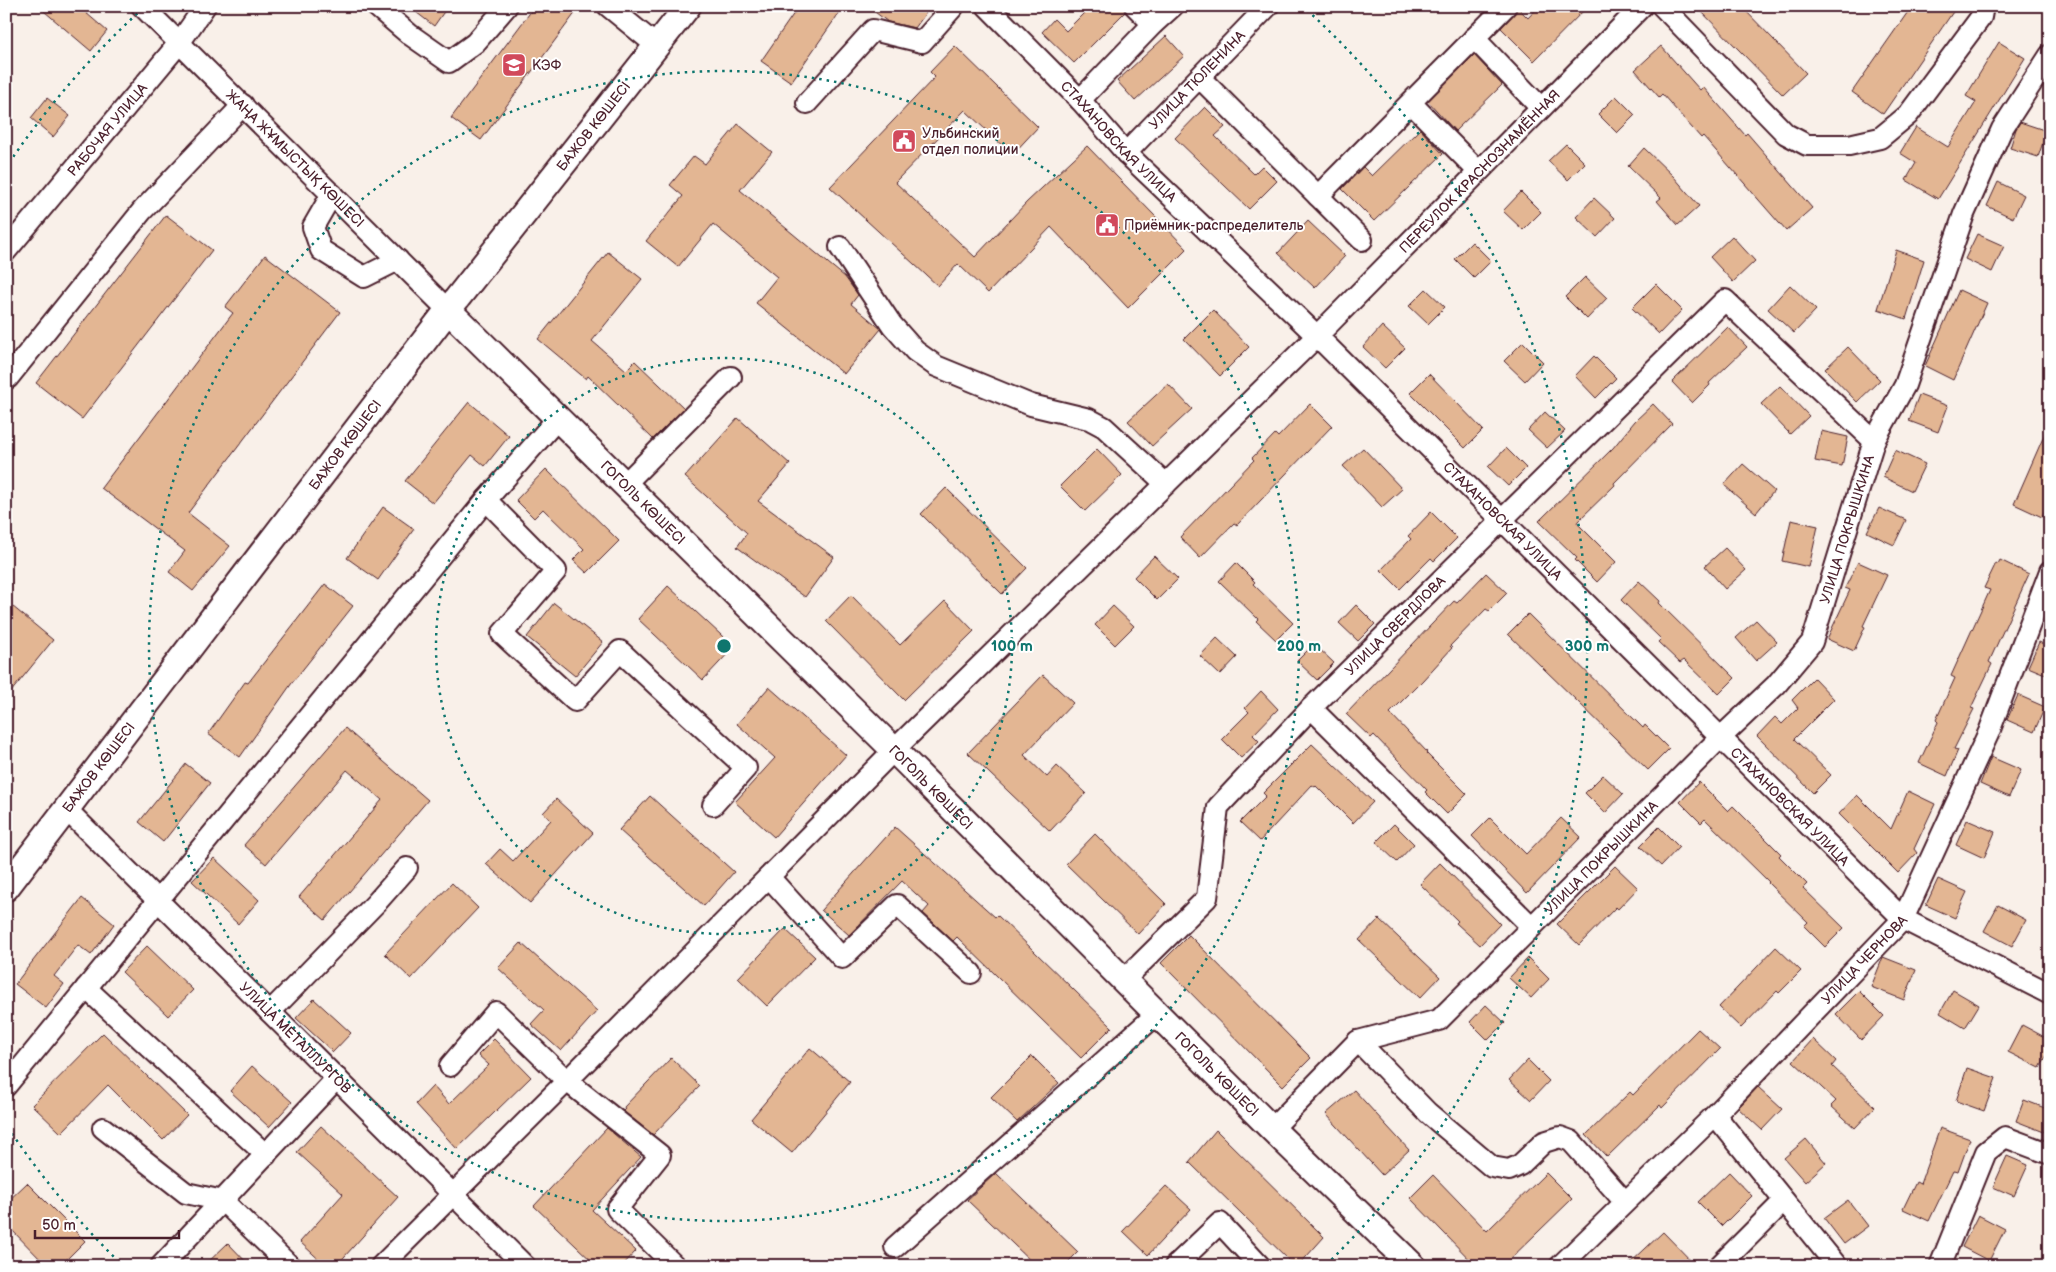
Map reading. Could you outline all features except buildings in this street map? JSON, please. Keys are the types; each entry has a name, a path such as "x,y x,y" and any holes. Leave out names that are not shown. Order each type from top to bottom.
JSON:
{"main road":[{"name":"БАЖОВ КӨШЕСІ","path":"6,888 448,310 688,6"},
{"name":"ГОГОЛЬ КӨШЕСІ","path":"448,310 894,750 1272,1129 1413,1266"}],"street":[{"name":"ЖАҢА ЖҰМЫСТЫҚ КӨШЕСІ","path":"142,6 448,310"},
{"name":"РАБОЧАЯ УЛИЦА","path":"6,251 180,42 205,6"},
{"path":"376,6 409,34 449,62 474,42 507,6"},
{"path":"608,6 657,46"},
{"path":"807,103 873,30 922,42 954,6"},
{"name":"СТАХАНОВСКАЯ УЛИЦА","path":"986,6 1080,100 1126,153 1316,336 1903,919 2050,994"},
{"path":"1134,6 1153,24"},
{"path":"1080,100 1172,6"},
{"name":"УЛИЦА ТЮЛЕНИНА","path":"1126,153 1268,6"},
{"path":"1318,196 1506,6"},
{"path":"1662,6 1786,134 1807,145 1849,144 1880,138 1908,115 1981,17 1984,6"},
{"name":"ПЕРЕУЛОК КРАСНОЗНАМЁННАЯ","path":"381,1266 894,750 1316,336 1541,108 1636,8"},
{"path":"1474,38 1541,108"},
{"name":"УЛИЦА ПОКРЫШКИНА","path":"1358,1041 1439,1020 1720,738 1776,685 1812,642 1874,441 1905,384 1964,214 2002,128 2050,55"},
{"path":"1200,78 1362,240"},
{"path":"1411,103 1478,172"},
{"path":"8,378 142,212 243,105"},
{"path":"332,194 313,226 321,250 364,277 398,260"},
{"path":"840,247 892,325 915,351 936,366 1031,405 1089,419 1104,427 1166,484"},
{"name":"УЛИЦА СВЕРДЛОВА","path":"1124,980 1207,898 1218,807 1312,708 1724,300 1874,441"},
{"path":"624,484 731,377"},
{"path":"6,1086 486,500 557,419"},
{"path":"486,500 556,571 502,634 575,701 620,651 746,768 713,805"},
{"name":"УЛИЦА ЧЕРНОВА","path":"1560,1266 1715,1115 1903,919 1989,732 2050,571"},
{"path":"1312,708 1532,927"},
{"name":"УЛИЦА МЕТАЛЛУРГОВ","path":"66,809 525,1266"},
{"path":"270,1012 376,903 407,868"},
{"path":"769,876 842,958 897,905 971,972"},
{"path":"86,988 266,1155"},
{"path":"450,1066 496,1012 567,1081 660,1155 617,1209 675,1266"},
{"path":"895,1247 1157,1014"},
{"path":"1272,1129 1358,1041 1428,1113 1492,1166 1509,1170 1520,1165 1544,1142 1560,1137 1571,1141 1625,1202"},
{"path":"161,1266 337,1078"},
{"path":"1715,1115 1837,1266"},
{"path":"102,1128 186,1193 223,1201 290,1266"},
{"path":"1940,1266 1986,1152 2005,1137 2050,1154"},
{"path":"1720,1266 1784,1201"},
{"path":"1175,1266 1220,1223 1260,1266"}],"place":[{"name":"КЭФ","path":"514,65"},
{"name":"Ульбинский отдел полиции","path":"904,141"},
{"name":"Приёмник-распределитель","path":"1107,225"}]}
